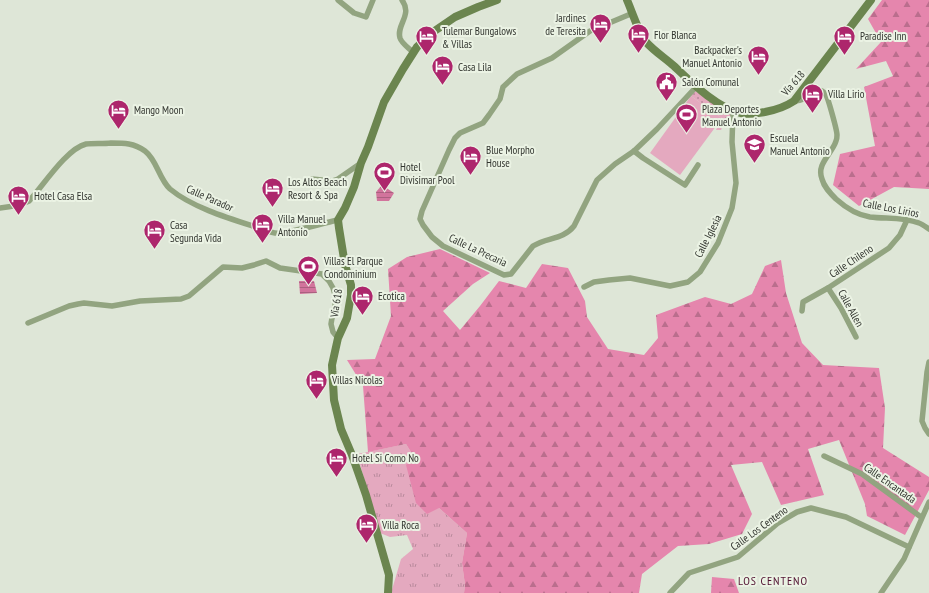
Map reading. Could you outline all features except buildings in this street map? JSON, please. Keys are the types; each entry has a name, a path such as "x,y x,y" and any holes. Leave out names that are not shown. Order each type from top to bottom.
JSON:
{"street":[{"path":"338,0 354,13 366,17 373,0"},
{"path":"402,0 406,9 406,15 400,31 400,38 403,44 413,52"},
{"path":"338,220 354,187 361,163 384,102 413,52 433,32 455,17 478,6 497,0"},
{"name":"Vía 618","path":"626,0 646,42 696,87 716,101 733,110 742,113 754,114 774,110 786,106 794,101 871,0"},
{"name":"Calle La Precaria","path":"633,13 590,31 552,58 517,74 504,87 500,99 483,123 460,133 455,138 422,211 420,219 432,237 443,246 504,275 511,274 537,243 570,231 597,180 615,164 634,151 657,129 696,87"},
{"name":"Calle Los Lirios","path":"794,101 804,99 813,91 817,90 826,95 837,134 837,140 823,163 820,173 825,187 833,196 843,205 870,217 907,220 919,223 929,229"},
{"name":"Calle Iglesia","path":"584,287 594,282 630,278 670,286 688,282 700,272 718,243 732,208 736,183 732,142 733,110"},
{"name":"Calle Parador","path":"0,208 14,207 28,201 62,161 78,148 86,144 126,143 146,151 169,188 178,195 198,206 238,221 277,234 338,220"},
{"path":"634,151 685,185 698,165"},
{"path":"312,179 332,181 338,179 361,163"},
{"name":"Vía 618","path":"338,220 351,295 347,318 338,338 332,365 334,400 341,429 366,495 389,575 388,593"},
{"name":"Calle Chileno","path":"802,311 803,302 828,288 889,248 900,235 907,220"},
{"path":"28,323 69,306 78,304 112,306 140,301 181,299 189,296 223,267 242,268 254,266 266,261 280,268 322,274 329,281 336,298 331,324 333,332 338,338"},
{"name":"Calle Allen","path":"828,288 841,308 856,337"},
{"path":"929,362 922,421 924,428 929,434"},
{"name":"Calle Encantada","path":"824,456 862,474 922,517"},
{"path":"882,593 904,559 929,502"},
{"name":"Calle Los Centeno","path":"670,593 689,573 738,557 778,524 797,512 811,508 846,516 909,547"}],"green space":[{"path":"882,0 929,0 929,189 894,187 859,206 833,185 840,154 875,146 864,87 893,76 886,61 856,69 881,42 868,19"},
{"path":"695,91 731,113 731,127 722,127 721,130 716,130 722,118 691,96"},
{"name":"Plaza Deportes Manuel Antonio","path":"691,96 722,118 680,175 650,153"},
{"path":"440,249 490,273 473,284 443,311 460,330 499,281 526,288 542,264 568,268 585,301 587,317 608,349 644,355 658,338 656,315 705,297 731,304 752,294 765,266 781,260 786,293 802,343 823,365 879,368 885,408 883,448 929,477 929,490 905,535 867,516 865,504 839,440 808,449 824,495 781,505 762,462 731,465 752,514 742,534 709,544 678,546 642,574 639,593 464,593 465,585 462,563 467,533 439,508 427,514 416,503 406,465 414,457 406,444 368,452 363,386 347,360 375,359 391,316 388,269 407,257"},
{"path":"406,444 439,508 467,533 462,563 465,585 464,593 391,593 401,559 413,549 407,535 390,537 380,533 357,454"},
{"path":"712,577 734,579 739,593 711,593"}],"shaded area":[{"name":"Hotel Divisimar Pool","path":"382,185 394,193 389,201 377,201 376,192"},
{"name":"Villas El Parque Condominium","path":"299,281 314,281 317,293 300,294"}],"place":[{"name":"Jardines de Teresita","path":"601,44"},
{"name":"Flor Blanca","path":"638,54"},
{"name":"Tulemar Bungalows & Villas","path":"426,56"},
{"name":"Paradise Inn","path":"844,56"},
{"name":"Backpacker's Manuel Antonio","path":"758,76"},
{"name":"Casa Lila","path":"443,86"},
{"name":"Salón Comunal","path":"667,102"},
{"name":"Villa Lirio","path":"812,114"},
{"name":"Mango Moon","path":"119,130"},
{"name":"Plaza Deportes Manuel Antonio","path":"686,134"},
{"name":"Escuela Manuel Antonio","path":"755,164"},
{"name":"Blue Morpho House","path":"471,176"},
{"name":"Hotel Divisimar Pool","path":"384,192"},
{"name":"Los Altos Beach Resort & Spa","path":"273,208"},
{"name":"Hotel Casa Elsa","path":"18,216"},
{"name":"Villa Manuel Antonio","path":"262,244"},
{"name":"Casa Segunda Vida","path":"155,250"},
{"name":"Villas El Parque Condominium","path":"308,286"},
{"name":"Ecotica","path":"363,316"},
{"name":"Villas Nicolas","path":"316,400"},
{"name":"Hotel Si Como No","path":"337,478"},
{"name":"Villa Roca","path":"367,544"}],"district":[{"name":"LOS CENTENO","path":"773,580"}]}
